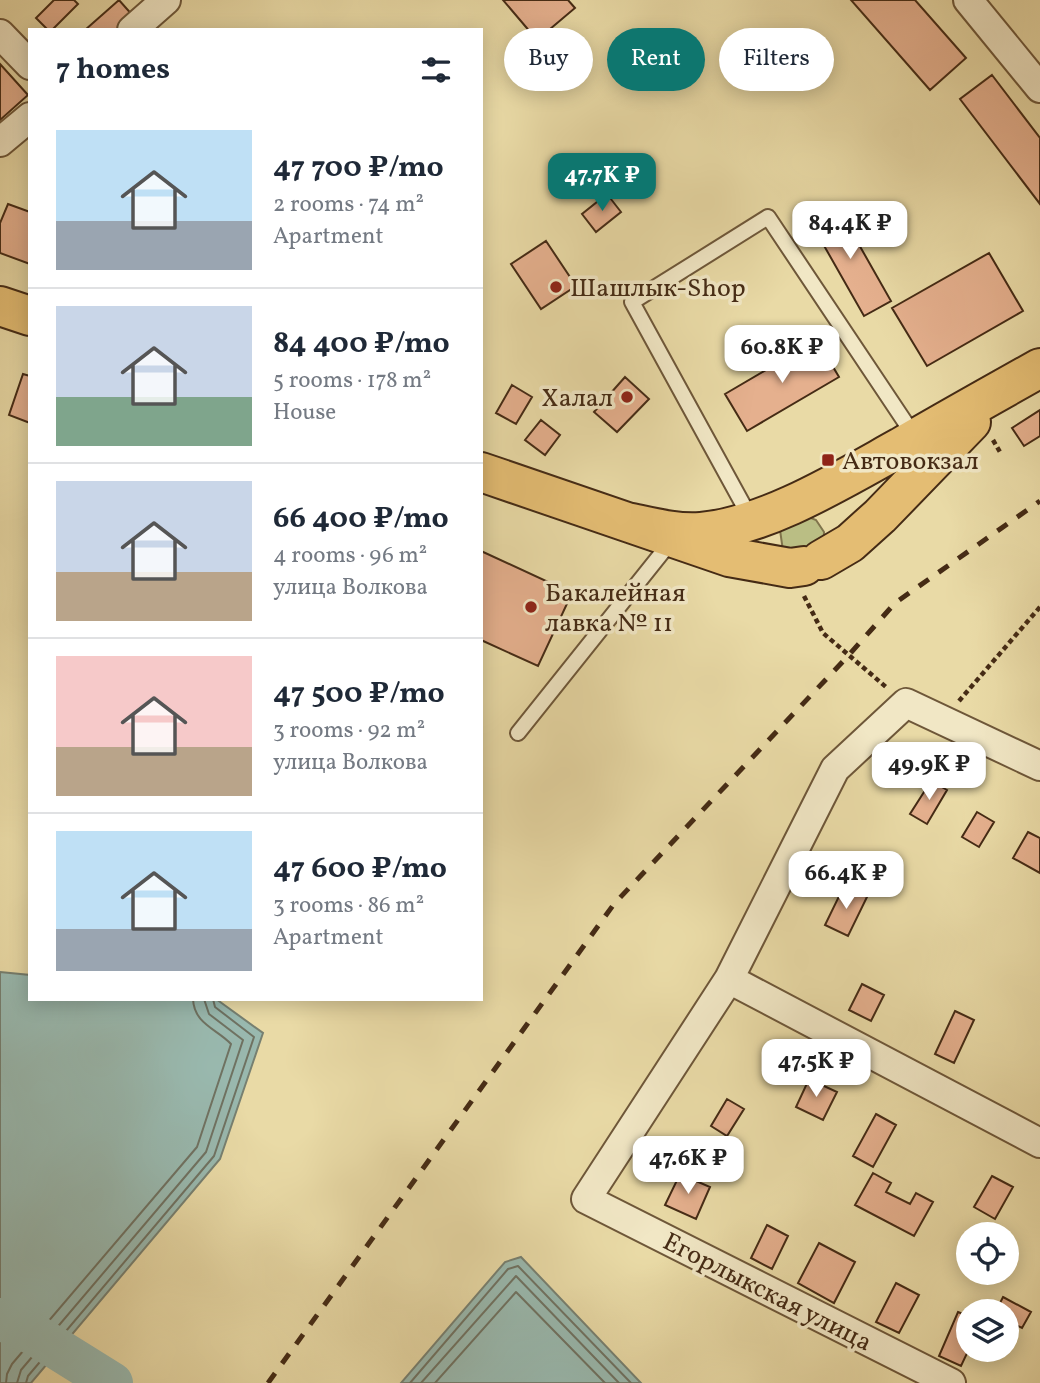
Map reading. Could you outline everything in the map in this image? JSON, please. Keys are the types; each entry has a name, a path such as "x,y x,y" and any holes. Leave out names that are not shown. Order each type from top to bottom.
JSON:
{"main road":[{"path":"0,306 28,315"},
{"path":"768,513 837,483 1040,368"},
{"path":"768,513 772,522 771,543 784,560 793,565 805,565 850,543 880,516 977,415 1040,368"},
{"path":"483,473 627,523 729,557 805,565 829,552 835,531 826,510 806,501 795,502 727,528 699,532 675,532 627,523"}],"street":[{"path":"134,28 166,0"},
{"path":"968,0 1040,88"},
{"path":"0,34 28,63"},
{"path":"0,142 28,119"},
{"path":"1040,766 906,703 835,769 729,979 1040,1143"},
{"name":"Егорлыкская улица","path":"729,979 586,1199 951,1383"}],"lane":[{"path":"768,513 632,302 768,217 916,438"},
{"path":"518,733 674,538"}],"path":[{"path":"805,565 823,633 906,703"},
{"path":"943,720 1040,607"}],"green space":[{"path":"806,516 816,520 824,532 823,551 783,551 780,530"}],"water":[{"path":"0,972 28,975 28,1001 219,1001 263,1033 220,1159 31,1383 0,1383"},
{"path":"521,1257 641,1383 401,1383 505,1262"}],"building":[{"path":"54,0 74,0 78,4 54,28 46,28 36,18"},
{"path":"119,0 134,17 121,28 87,28"},
{"path":"503,0 568,0 575,8 551,28 527,28"},
{"path":"851,0 915,0 966,58 930,90"},
{"path":"0,64 28,95 0,120"},
{"path":"992,75 1040,138 1040,204 960,99"},
{"path":"607,194 621,212 596,232 582,214"},
{"path":"8,204 28,211 28,263 0,253 0,223"},
{"path":"837,206 891,301 864,316 810,221"},
{"path":"546,241 576,286 541,309 511,264"},
{"path":"989,253 1023,311 927,366 892,308"},
{"path":"817,340 839,377 747,431 725,394"},
{"path":"23,374 28,375 28,422 9,415"},
{"path":"625,377 649,399 617,432 594,412"},
{"path":"512,385 532,397 516,424 496,413"},
{"path":"1040,410 1040,436 1024,446 1012,428"},
{"path":"541,420 560,435 545,455 525,440"},
{"path":"483,552 572,593 538,666 483,641"},
{"path":"931,781 947,790 927,824 910,814"},
{"path":"977,812 994,822 979,847 962,837"},
{"path":"1028,832 1040,838 1040,873 1013,858"},
{"path":"844,886 867,897 848,936 825,925"},
{"path":"862,984 884,995 871,1021 849,1010"},
{"path":"955,1011 974,1020 954,1063 935,1054"},
{"path":"809,1079 837,1092 823,1120 796,1107"},
{"path":"727,1099 744,1109 727,1136 711,1126"},
{"path":"876,1114 896,1125 873,1167 853,1156"},
{"path":"873,1173 891,1183 886,1192 910,1204 916,1193 933,1202 914,1236 855,1205"},
{"path":"680,1174 710,1187 696,1219 665,1205"},
{"path":"992,1176 1013,1187 995,1219 974,1207"},
{"path":"767,1225 788,1236 772,1269 751,1258"},
{"path":"819,1243 855,1262 834,1303 798,1283"},
{"path":"896,1283 919,1295 899,1333 876,1322"},
{"path":"1019,1306 1031,1312 1022,1328 1019,1326"},
{"path":"956,1317 956,1362 963,1362 961,1366 939,1356"}],"waterway":[{"path":"0,1319 35,1335 112,1383"}],"railway":[{"path":"268,1383 614,904 895,603 1040,501"}],"place":[{"name":"Шашлык-Shop","path":"556,287"},
{"name":"Халал","path":"627,397"},
{"name":"Автовокзал","path":"828,460"},
{"name":"Бакалейная лавка № 11","path":"531,607"}]}
